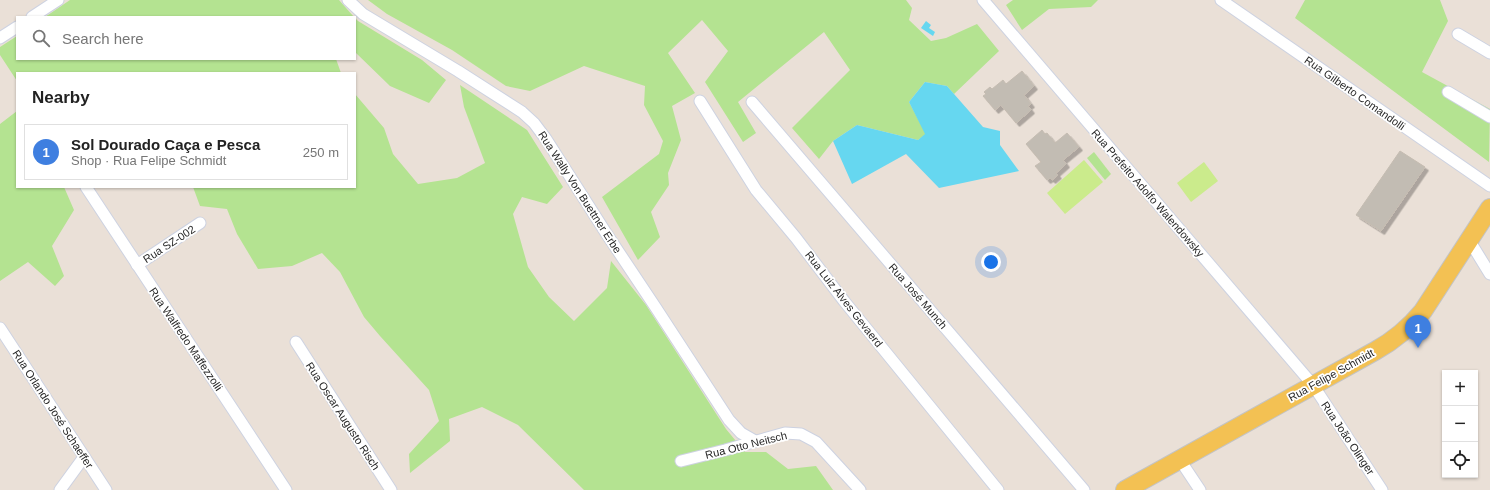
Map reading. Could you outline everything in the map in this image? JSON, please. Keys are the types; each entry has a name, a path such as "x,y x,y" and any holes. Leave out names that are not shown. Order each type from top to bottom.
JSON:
{"main road":[{"name":"Rua Felipe Schmidt","path":"1125,490 1313,386 1403,334 1423,311 1490,208"}],"street":[{"path":"34,16 58,0"},
{"name":"Rua Wally Von Buettner Erbe","path":"348,0 363,14 458,71 522,112 534,123 546,139 606,234 729,420 741,433 755,442"},
{"name":"Rua Prefeito Adolfo Walendowsky","path":"983,0 1313,386"},
{"name":"Rua Gilberto Comandolli","path":"1221,0 1490,186"},
{"path":"0,38 16,28"},
{"path":"1458,34 1490,53"},
{"path":"1448,92 1490,117"},
{"name":"Rua Luiz Alves Gevaerd","path":"700,101 756,190 998,490"},
{"name":"Rua José Munch","path":"752,102 1084,490"},
{"name":"Rua Walfredo Maffezzolli","path":"87,188 286,490"},
{"name":"Rua SZ-002","path":"137,265 200,223"},
{"path":"1469,240 1490,274"},
{"name":"Rua Orlando José Schaeffer","path":"0,328 3,340 106,490"},
{"name":"Rua Oscar Augusto Risch","path":"296,342 391,490"},
{"name":"Rua João Olinger","path":"1313,386 1382,490"},
{"name":"Rua Otto Neitsch","path":"681,461 755,442 766,437 785,433 801,434 816,442 860,490"},
{"path":"60,490 84,458"},
{"path":"1180,460 1200,490"}],"green space":[{"path":"70,0 339,0 353,16 46,16"},
{"path":"368,0 906,0 912,8 909,20 931,41 946,38 977,24 999,51 954,94 947,86 925,82 909,102 926,134 918,140 857,125 833,141 819,159 792,128 850,70 824,32 738,102 756,133 743,142 705,82 728,51 702,20 668,53 695,93 672,106 681,140 668,173 669,185 651,212 660,237 638,260 602,197 659,154 663,141 644,105 645,86 584,66 530,91 506,86 452,50 387,14"},
{"path":"1013,0 1098,0 1091,7 1049,9 1022,30 1006,5"},
{"path":"1305,0 1440,0 1448,21 1422,72 1490,109 1489,162 1295,18"},
{"path":"356,19 422,60 446,80 429,103 390,86 356,53"},
{"path":"16,37 16,60 336,60 341,72 16,72 16,79 0,55 0,47"},
{"path":"460,85 527,130 563,187 547,204 522,197 513,214 528,267 549,297 574,321 607,288 611,261 646,305 726,429 745,452 766,452 788,469 816,466 833,490 584,490 518,425 482,407 449,419 450,441 410,473 409,454 439,421 429,390 364,317 340,272 322,253 292,266 258,269 237,234 227,209 200,206 193,188 356,188 356,95 384,128 393,154 418,184 457,178 485,163 464,107"},
{"path":"16,112 16,188 64,188 74,210 52,246 64,276 55,286 28,262 0,281 0,124"},
{"path":"1094,152 1111,174 1105,180 1087,158"},
{"path":"1084,160 1103,182 1065,214 1047,193"},
{"path":"1204,162 1218,181 1191,202 1177,183"}],"water":[{"path":"926,21 931,25 929,28 935,32 933,36 921,28"},
{"path":"925,82 947,86 983,127 1000,131 1000,145 1019,171 939,188 906,154 852,184 833,141 857,125 918,140 925,134 909,102"}],"building":[{"path":"1022,71 1034,86 1024,95 1031,104 1028,106 1031,110 1016,123 1001,105 995,110 983,96 986,94 984,92 990,87 992,89 1003,80 1006,84"},
{"path":"1042,130 1045,134 1047,133 1055,143 1067,133 1079,147 1063,160 1066,164 1056,173 1058,175 1052,180 1050,178 1047,180 1035,166 1041,162 1026,144"},
{"path":"1400,151 1425,167 1381,231 1356,215"}],"place":[{"name":"Sol Dourado Caça e Pesca","path":"1418,348"}]}
